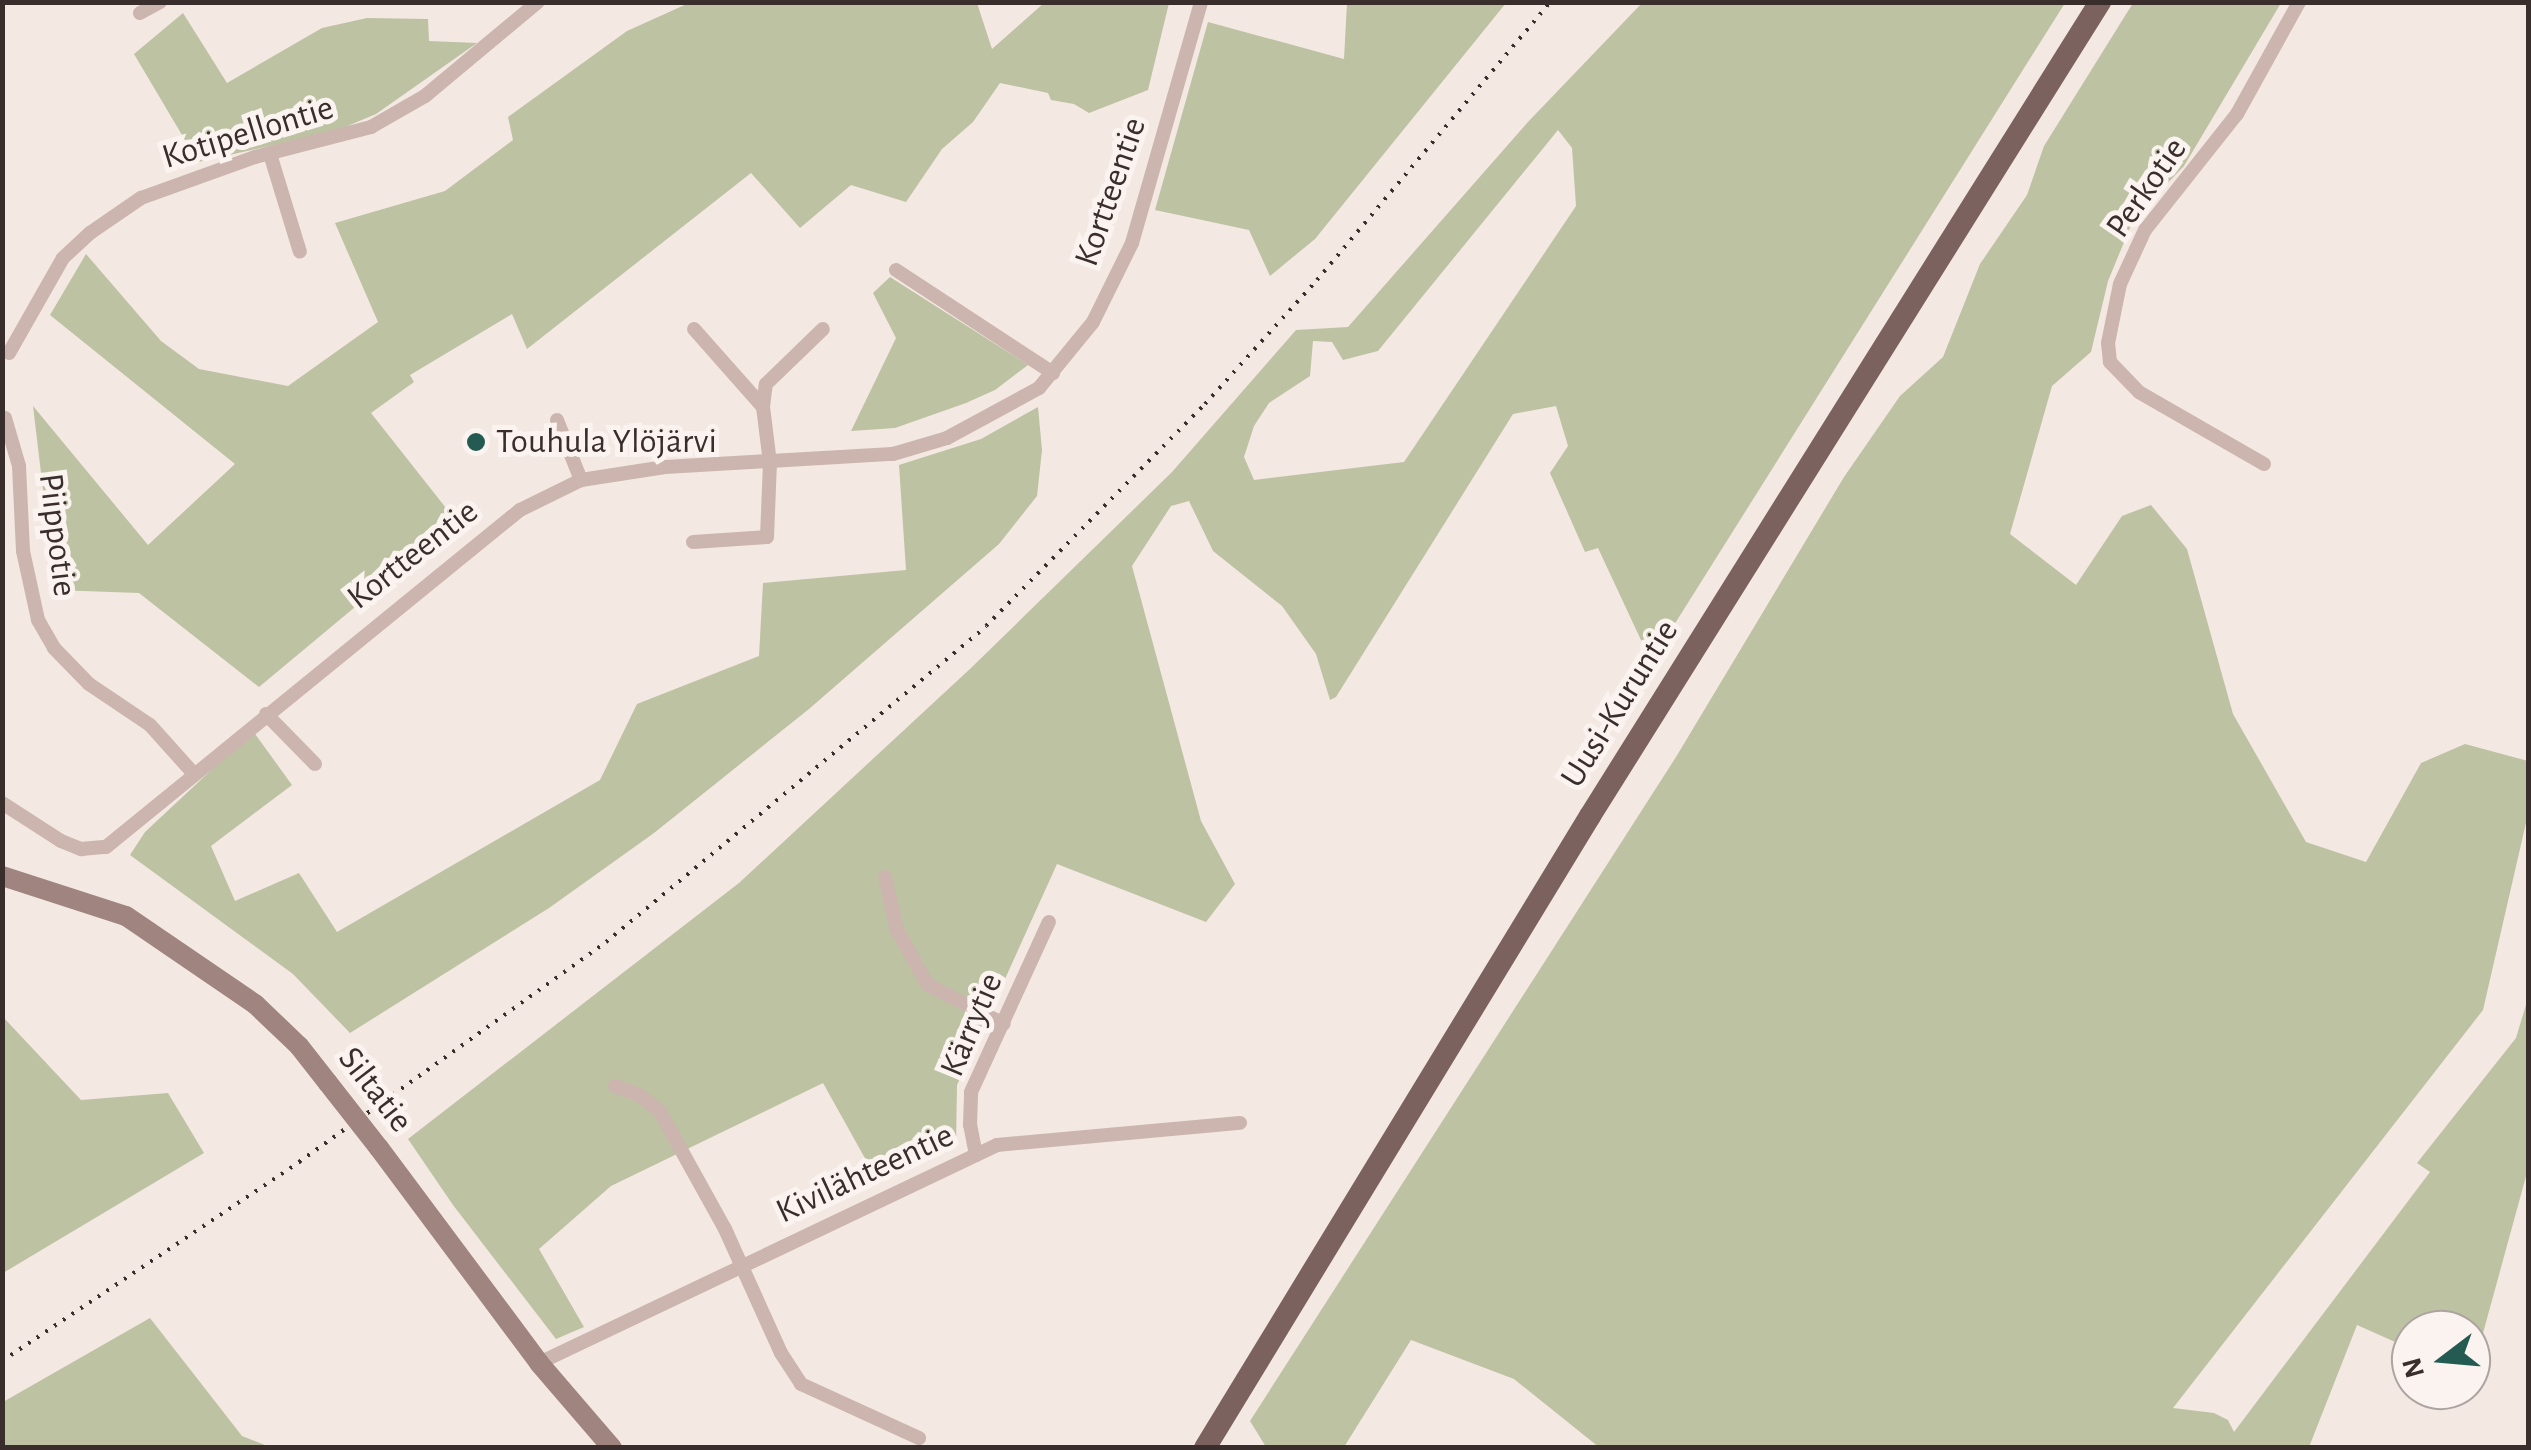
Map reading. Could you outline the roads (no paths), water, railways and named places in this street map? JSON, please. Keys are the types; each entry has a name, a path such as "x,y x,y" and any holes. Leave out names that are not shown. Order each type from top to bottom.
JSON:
{"main road":[{"name":"Uusi-Kuruntie","path":"1205,1448 1590,816 2100,2"},
{"name":"Siltatie","path":"2,876 126,916 256,1004 299,1046 539,1363 612,1448"}],"street":[{"path":"140,14 160,2"},
{"name":"Kotipellontie","path":"9,352 63,258 90,233 141,198 194,176 321,144 398,114 538,2"},
{"name":"Kortteentie","path":"2,803 61,842 91,850 116,840 192,773 520,510 580,480 665,467 893,454 947,438 1003,412 1039,388 1093,322 1132,244 1200,2"},
{"name":"Perkotie","path":"2264,464 2139,392 2110,362 2108,343 2120,284 2145,230 2237,114 2298,2"},
{"path":"270,154 300,252"},
{"path":"896,270 1053,373"},
{"path":"694,328 763,407"},
{"path":"693,542 766,537 770,462 763,407 766,384 823,329"},
{"name":"Piippotie","path":"6,418 19,466 23,551 38,620 54,648 89,684 150,724 192,773"},
{"path":"557,420 580,480"},
{"path":"266,714 315,764"},
{"path":"885,877 897,930 928,984 1004,1024"},
{"name":"Kärrytie","path":"976,1155 970,1125 972,1092 1049,922"},
{"path":"616,1086 639,1095 659,1110 781,1353 802,1384 920,1438"},
{"name":"Kivilähteentie","path":"539,1363 997,1144 1240,1123"}],"railway":[{"path":"2,1361 299,1162 606,942 986,626 1205,404 1317,280 1550,2"}],"place":[{"name":"Touhula Ylöjärvi","path":"476,442"}]}
